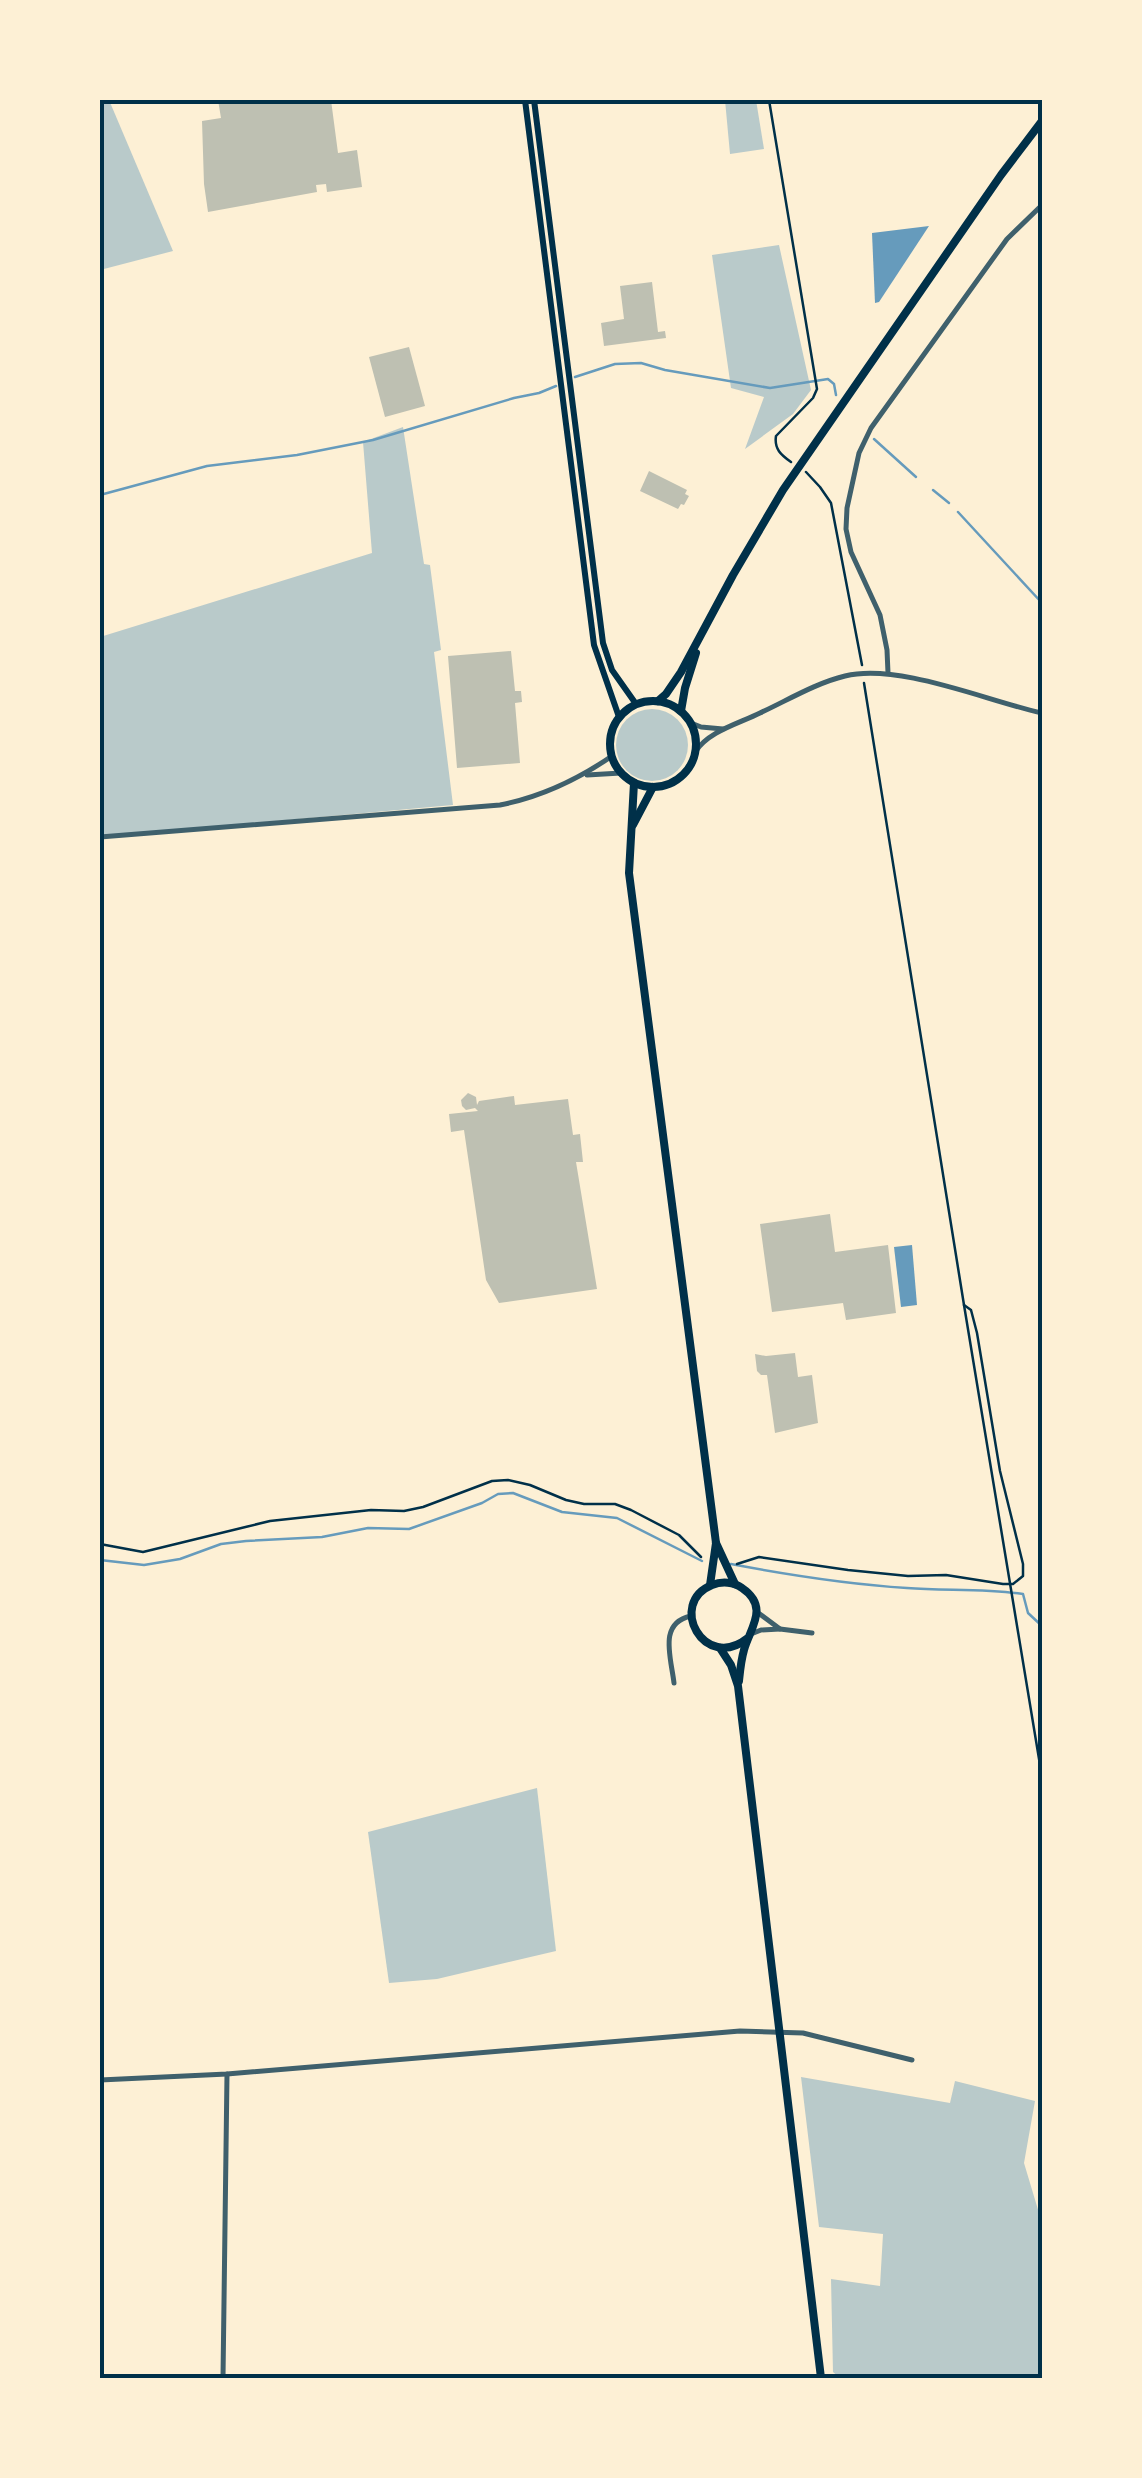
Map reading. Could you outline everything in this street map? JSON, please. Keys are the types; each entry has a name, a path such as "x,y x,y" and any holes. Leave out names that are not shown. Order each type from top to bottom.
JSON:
{"main road":[{"path":"525,100 594,646 619,717"},
{"path":"534,100 603,643 612,670 636,704"},
{"path":"658,701 681,672 732,574 784,490 1001,174 1042,121"},
{"path":"682,712 685,688 702,635"},
{"path":"636,704 669,704 691,723 696,737 690,766 668,784 653,787 634,783 612,756 612,729 619,717 636,704"},
{"path":"634,783 628,872 716,1543 710,1586"},
{"path":"631,828 653,787"},
{"path":"716,1543 735,1584 750,1595 757,1612 742,1654 738,1686"},
{"path":"735,1584 710,1586 696,1598 691,1616 704,1642 720,1648 733,1647 749,1636"},
{"path":"720,1648 738,1686 821,2378"}],"street":[{"path":"888,674 880,616 851,552 846,529 846,508 859,453 871,428 1007,239 1042,205"},
{"path":"695,752 703,740 723,729 830,681 863,673 888,674 958,689 1042,713"},
{"path":"691,723 723,729"},
{"path":"100,837 500,805 544,793 584,775 612,756"},
{"path":"584,775 622,773"},
{"path":"757,1612 780,1629"},
{"path":"674,1683 669,1638 674,1624 691,1616"},
{"path":"749,1636 761,1630 780,1629 812,1633"},
{"path":"100,2080 227,2074 740,2031 802,2034 912,2060"},
{"path":"223,2378 227,2074"}],"path":[{"path":"769,100 816,386 813,398 776,436 779,453 791,462"},
{"path":"806,472 832,504 836,518 1042,1777"},
{"path":"737,1564 758,1557 848,1570 946,1575 1002,1584 1013,1584 1024,1576 1000,1471 977,1333 971,1310 964,1305"},
{"path":"100,1544 142,1552 270,1521 372,1510 404,1511 492,1481 508,1480 566,1500 615,1504 631,1510 679,1535 701,1556"}],"shaded area":[{"path":"100,100 109,100 173,251 100,270"},
{"path":"725,100 756,100 764,149 730,154"},
{"path":"779,245 811,390 793,414 745,449 764,397 731,388 712,255"},
{"path":"403,427 424,564 430,565 441,650 434,652 453,805 100,837 100,637 372,553 363,442"},
{"path":"652,709 666,711 678,719 686,731 686,759 678,771 666,779 652,781 638,779 626,771 618,759 616,745 618,731 626,719 638,711"},
{"path":"537,1788 556,1951 437,1979 389,1983 368,1832"},
{"path":"801,2077 950,2103 955,2081 1035,2101 1024,2163 1042,2223 1042,2378 840,2378 833,2372 831,2279 880,2286 883,2234 819,2227"}],"water":[{"path":"929,226 879,302 875,303 872,233"},
{"path":"912,1245 917,1305 901,1307 894,1247"}],"building":[{"path":"218,100 331,100 338,153 357,150 362,187 327,192 326,184 316,185 317,192 208,212 202,121 221,118"},
{"path":"652,282 658,332 665,331 666,338 604,346 601,323 624,319 620,286"},
{"path":"409,347 425,406 385,417 369,357"},
{"path":"649,471 687,490 685,494 689,496 684,505 678,509 640,491"},
{"path":"511,651 515,691 521,691 522,702 515,703 520,763 457,768 448,656"},
{"path":"468,1093 476,1097 477,1105 479,1101 514,1096 515,1105 568,1099 573,1135 580,1134 583,1162 576,1162 597,1289 499,1303 486,1280 464,1130 451,1132 449,1114 478,1111 462,1106 461,1100"},
{"path":"830,1214 835,1252 888,1245 896,1313 846,1320 843,1303 772,1312 760,1224"},
{"path":"795,1353 798,1377 812,1375 818,1423 775,1433 767,1375 757,1371 755,1354"}],"waterway":[{"path":"575,377 615,364 641,363 770,388 828,379 834,384 836,395"},
{"path":"100,495 207,466 297,455 373,440 556,386"},
{"path":"874,439 916,477"},
{"path":"933,490 949,503"},
{"path":"958,512 1042,603"},
{"path":"100,1560 144,1565 180,1559 221,1544 322,1537 368,1528 409,1529 498,1494 513,1493 562,1512 617,1518 702,1561"},
{"path":"731,1564 862,1584 1023,1594 1028,1613 1042,1626"}]}
